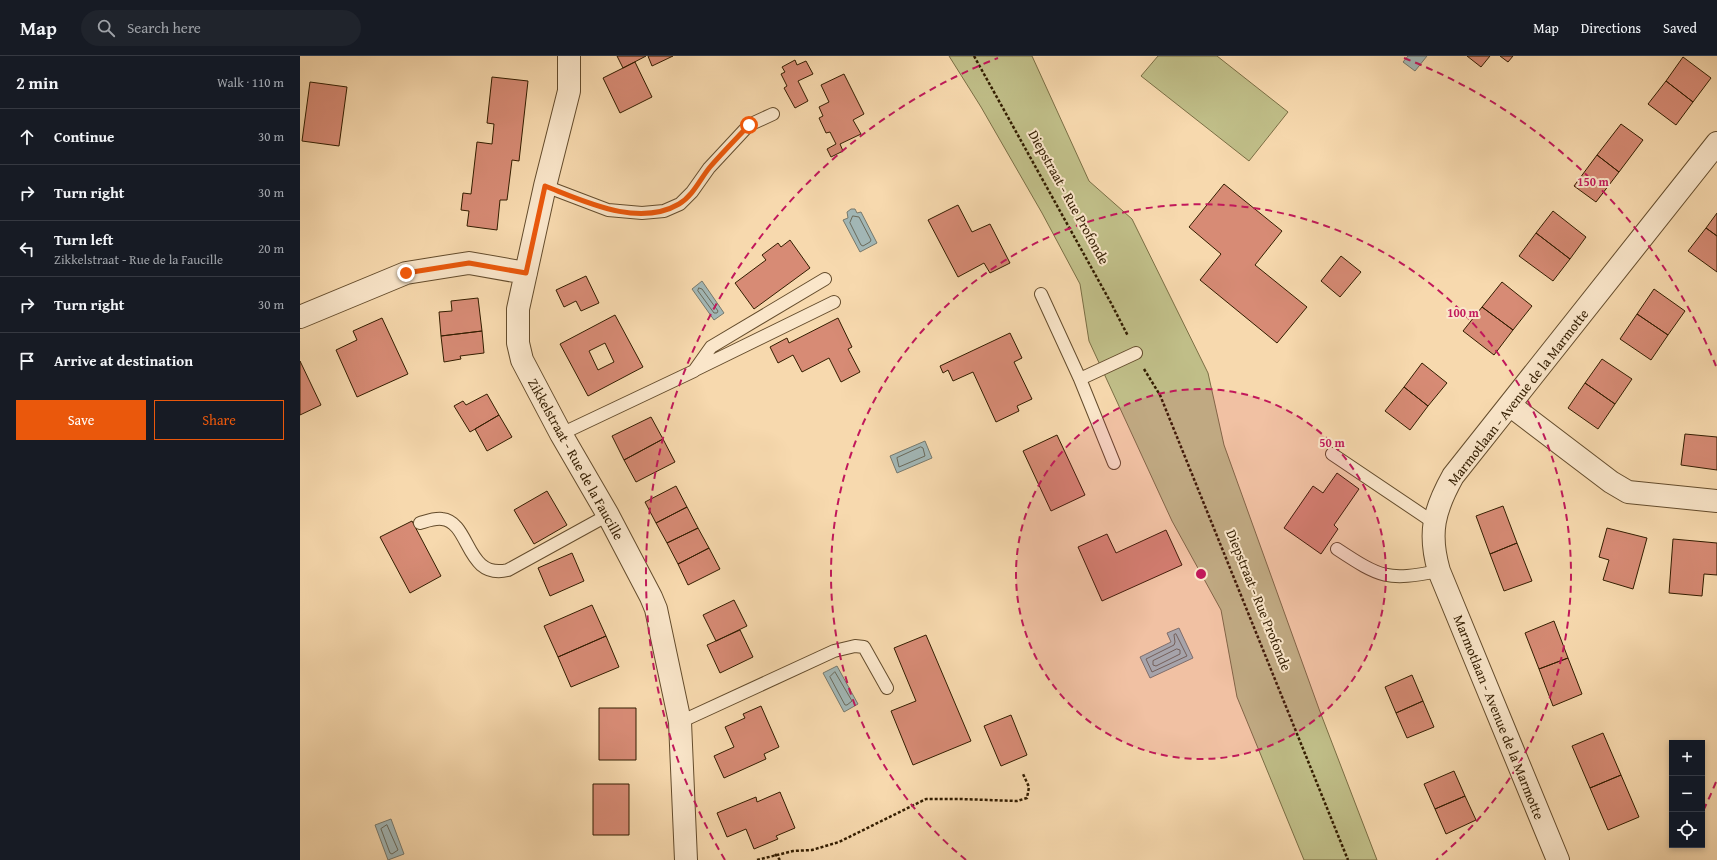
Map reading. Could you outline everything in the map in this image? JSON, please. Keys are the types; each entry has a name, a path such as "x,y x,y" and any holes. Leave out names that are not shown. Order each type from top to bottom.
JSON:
{"street":[{"name":"Zikkelstraat - Rue de la Faucille","path":"569,56 569,91 545,186 518,309 518,343 522,360 561,434 608,515 656,609 680,722 686,860"},
{"name":"Marmotlaan - Avenue de la Marmotte","path":"1558,860 1439,571 1434,555 1433,522 1443,494 1453,476 1511,406 1717,143"},
{"path":"300,317 406,273 469,263 526,273"},
{"path":"1511,406 1611,482 1628,492 1717,501"}],"lane":[{"path":"545,186 608,210 642,213 664,211 680,204 692,192 709,168 749,125 773,114"},
{"path":"694,371 711,347 825,279"},
{"path":"1041,294 1080,379 1114,463"},
{"path":"561,434 834,302"},
{"path":"1080,379 1136,353"},
{"path":"1332,454 1433,522"},
{"path":"420,523 443,519 453,523 483,567 497,573 508,570 608,515"},
{"path":"1337,549 1366,569 1384,576 1409,577 1439,571"},
{"path":"680,722 834,651 855,646 864,647 887,688"}],"path":[{"name":"Diepstraat - Rue Profonde","path":"974,56 1111,303 1136,353 1160,395 1348,860"},
{"path":"757,860 775,854 812,850 838,842 926,799 1018,801 1027,798 1029,787 1023,774"},
{"path":"775,854 780,860"}],"shaded area":[{"path":"949,56 1032,56 1089,181 1132,219 1208,373 1224,445 1319,709 1377,860 1304,860 1237,697 1221,610 1172,521 1089,341 1080,284 1042,213 981,107"},
{"path":"1158,56 1217,56 1288,112 1249,161 1141,76"}],"water":[{"path":"1408,56 1427,56 1415,71 1403,62"},
{"path":"851,209 855,209 857,213 861,212 877,243 860,252 843,220 848,218 847,212"},
{"path":"702,281 724,313 714,320 692,289"},
{"path":"925,441 932,458 897,473 890,456"},
{"path":"1179,628 1193,658 1150,678 1140,657 1171,642 1167,633"},
{"path":"837,666 858,704 844,712 823,673"},
{"path":"391,819 404,854 388,860 375,825"}],"building":[{"path":"617,56 646,56 623,68"},
{"path":"648,56 673,56 652,66"},
{"path":"1467,56 1490,56 1481,67"},
{"path":"1500,56 1513,56 1508,62"},
{"path":"1683,57 1711,78 1693,102 1666,81"},
{"path":"795,60 797,65 806,61 813,74 798,81 808,101 795,108 784,88 787,86 781,74 785,72 782,67"},
{"path":"635,62 652,97 620,113 603,78"},
{"path":"844,74 864,114 853,120 861,134 840,144 843,151 831,157 827,149 836,144 830,132 826,133 819,118 823,116 819,107 829,102 821,85"},
{"path":"492,77 528,81 519,161 512,160 507,200 500,200 497,230 467,226 469,211 461,210 463,193 471,194 477,142 492,144 494,124 487,123"},
{"path":"1666,81 1693,102 1676,125 1648,104"},
{"path":"310,82 347,87 339,146 302,141"},
{"path":"1621,124 1643,140 1619,172 1597,155"},
{"path":"1597,155 1619,172 1596,202 1574,186"},
{"path":"1224,184 1282,231 1255,265 1307,307 1277,343 1200,280 1221,254 1189,227"},
{"path":"958,205 972,232 990,224 1010,263 990,273 984,263 958,277 928,220"},
{"path":"1553,211 1586,237 1570,259 1536,233"},
{"path":"1717,213 1717,236 1706,228"},
{"path":"1706,228 1717,236 1717,272 1688,251"},
{"path":"1536,233 1570,259 1553,281 1519,256"},
{"path":"790,240 810,268 754,309 735,283 766,260 762,255 778,243 781,247"},
{"path":"1341,256 1361,272 1340,297 1321,281"},
{"path":"586,276 599,303 581,311 576,301 564,307 556,290"},
{"path":"1502,282 1532,306 1513,330 1482,307"},
{"path":"1654,289 1685,311 1668,335 1637,314"},
{"path":"478,298 482,331 441,336 439,312 452,311 451,301"},
{"path":"1482,307 1513,330 1494,355 1463,331"},
{"path":"1637,314 1668,335 1651,360 1620,339"},
{"path":"615,315 643,367 588,396 560,344","holes":["605,343 614,362 598,370 589,351"]},
{"path":"382,318 408,374 357,397 336,350 357,340 353,331"},
{"path":"838,318 852,347 848,349 860,372 841,382 829,358 802,372 793,355 778,363 770,347 787,338 789,343"},
{"path":"482,331 484,353 460,356 461,359 444,362 441,336"},
{"path":"1010,333 1022,358 1014,362 1032,399 1017,406 1019,411 996,422 973,372 953,381 948,370 943,373 940,366"},
{"path":"1602,359 1632,379 1615,404 1585,383"},
{"path":"300,361 321,405 300,415"},
{"path":"1422,363 1447,383 1428,406 1404,387"},
{"path":"1585,383 1615,404 1598,429 1568,408"},
{"path":"1404,387 1428,406 1410,430 1385,411"},
{"path":"487,394 499,415 470,432 454,406 463,401 466,405"},
{"path":"499,415 512,437 487,451 475,429"},
{"path":"651,417 663,439 624,460 612,436"},
{"path":"1685,434 1717,437 1717,470 1681,465"},
{"path":"1057,435 1085,495 1051,511 1023,451"},
{"path":"663,439 675,462 636,482 624,460"},
{"path":"1337,473 1359,489 1334,525 1338,529 1321,554 1284,528 1313,486 1323,493"},
{"path":"676,486 687,507 656,523 645,502"},
{"path":"547,491 567,525 534,544 514,510"},
{"path":"1503,506 1517,543 1490,554 1476,516"},
{"path":"687,507 698,528 667,543 656,523"},
{"path":"412,521 441,576 410,593 380,537"},
{"path":"698,528 709,548 678,564 667,543"},
{"path":"1607,528 1647,538 1633,589 1603,580 1609,560 1599,557"},
{"path":"1166,530 1182,565 1102,601 1078,547 1107,534 1116,553"},
{"path":"1673,539 1717,543 1717,575 1704,574 1702,596 1669,593"},
{"path":"1517,543 1532,581 1504,591 1490,554"},
{"path":"709,548 720,569 688,585 678,564"},
{"path":"572,553 584,581 550,596 538,568"},
{"path":"734,600 747,626 716,641 703,615"},
{"path":"592,605 606,636 558,657 544,626"},
{"path":"1554,621 1568,658 1539,669 1525,633"},
{"path":"740,630 753,657 720,673 707,645"},
{"path":"926,635 971,741 913,765 891,711 916,701 894,648"},
{"path":"606,636 619,667 571,687 558,657"},
{"path":"1568,658 1582,694 1553,706 1539,669"},
{"path":"1412,675 1423,701 1396,713 1385,687"},
{"path":"1423,701 1434,727 1407,738 1396,713"},
{"path":"761,706 779,747 764,754 766,759 724,778 714,756 734,747 725,727 745,718 743,714"},
{"path":"599,708 636,708 636,760 599,760"},
{"path":"1011,715 1027,755 1001,766 984,726"},
{"path":"1603,733 1621,775 1590,788 1572,746"},
{"path":"1454,771 1465,796 1435,809 1424,784"},
{"path":"1621,775 1639,817 1608,830 1590,788"},
{"path":"593,784 629,784 629,835 593,835"},
{"path":"780,792 795,828 776,836 778,839 754,849 746,829 727,837 717,813 756,797 757,802"},
{"path":"1465,796 1476,820 1446,834 1435,809"}],"route":[{"path":"406,273 469,263 526,273 545,186 608,210 642,213 664,211 680,204 692,192 709,168 749,125"}]}
